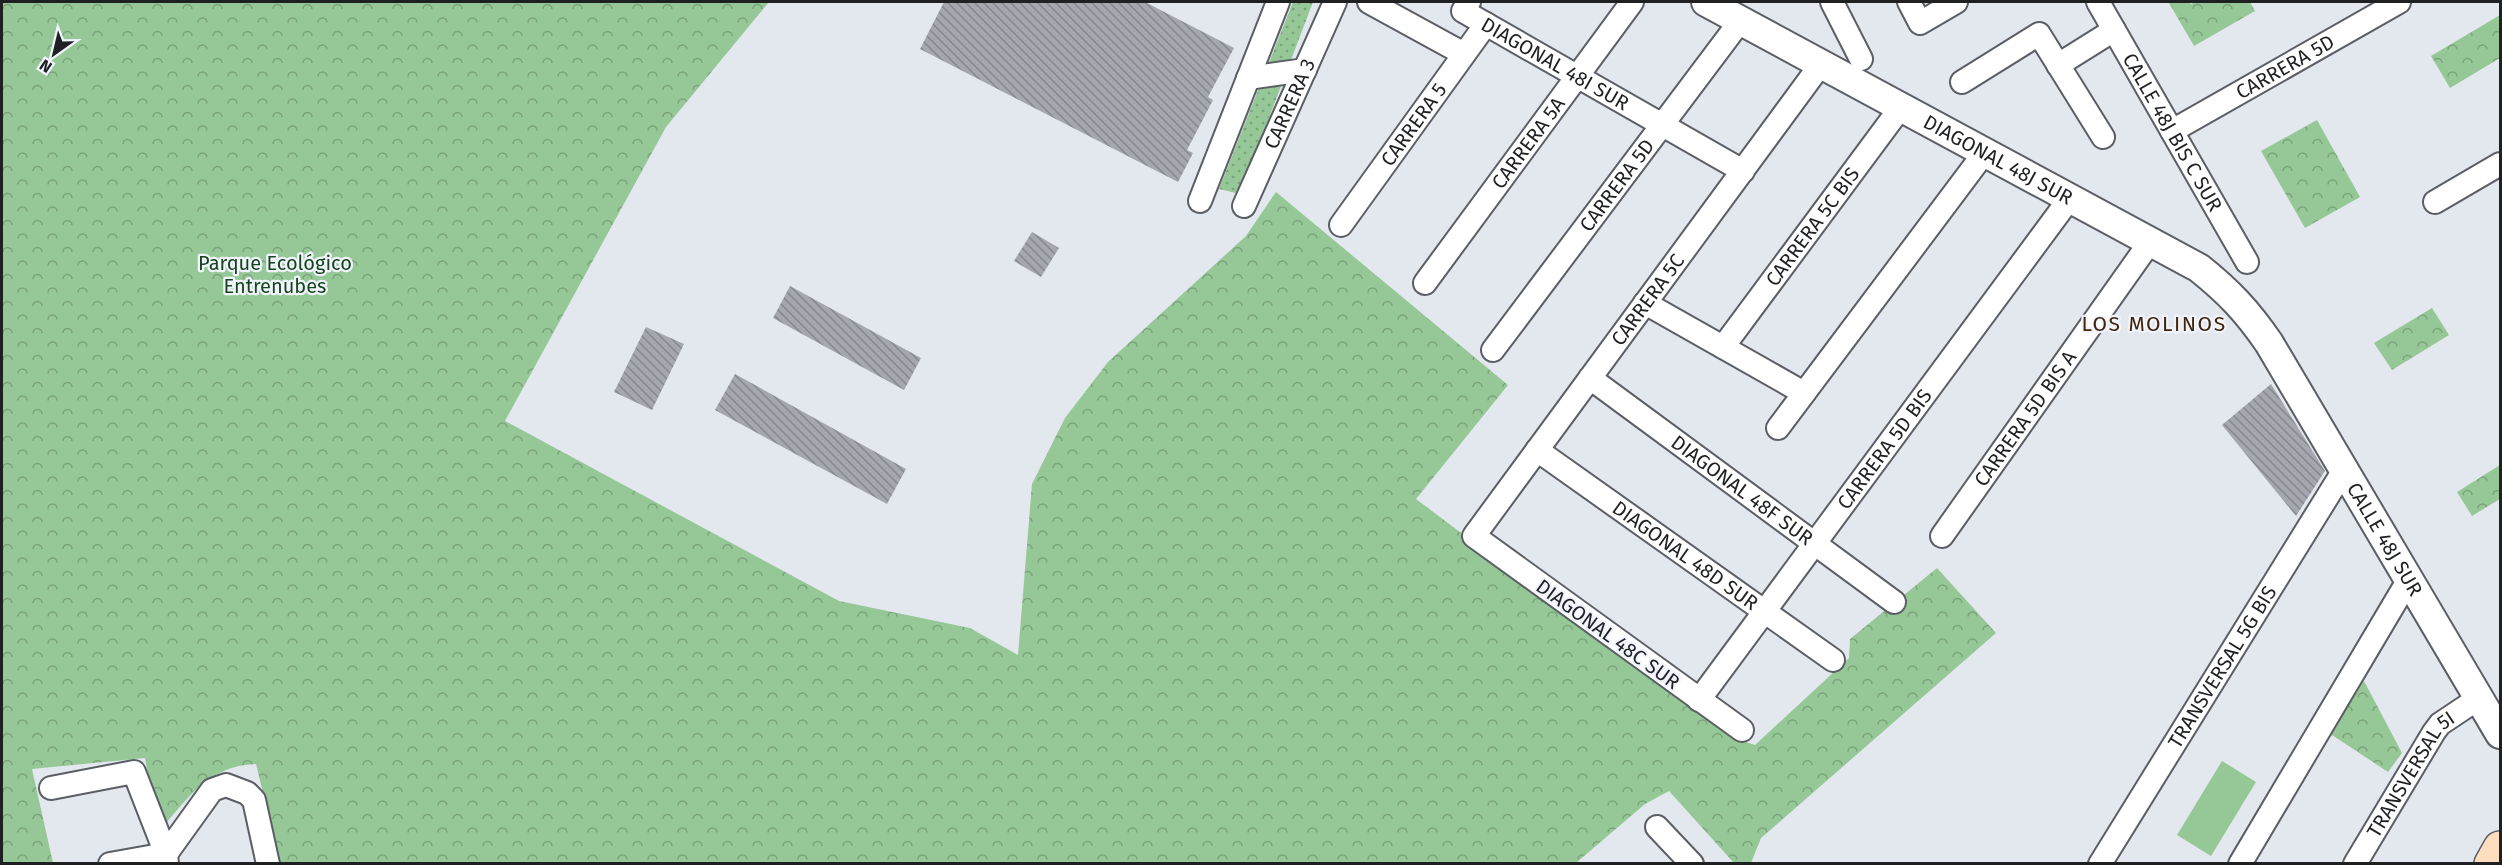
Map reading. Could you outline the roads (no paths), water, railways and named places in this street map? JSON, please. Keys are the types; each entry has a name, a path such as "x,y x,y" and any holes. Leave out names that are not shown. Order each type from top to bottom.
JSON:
{"main road":[{"path":"2491,864 2500,848"}],"street":[{"path":"1200,201 1278,2"},
{"name":"CARRERA 3","path":"1244,206 1335,2"},
{"name":"DIAGONAL 48I SUR","path":"1369,2 1464,54"},
{"name":"CARRERA 5A","path":"1425,283 1632,2"},
{"name":"DIAGONAL 48J SUR","path":"1706,2 2199,268 2245,308 2269,343"},
{"path":"1832,2 1861,58"},
{"path":"1909,2 1920,23 1956,2"},
{"name":"CALLE 48J BIS C SUR","path":"2098,2 2247,262"},
{"name":"CARRERA 5D","path":"2172,131 2398,2"},
{"name":"DIAGONAL 48I SUR","path":"1466,6 1486,24 1743,171"},
{"name":"CARRERA 5D","path":"1493,350 1741,21"},
{"name":"CARRERA 5","path":"1341,225 1486,24"},
{"path":"2058,65 2114,30"},
{"path":"1962,82 2039,34 2103,137"},
{"name":"CARRERA 5C","path":"1474,536 1821,64"},
{"path":"1248,78 1305,70"},
{"name":"CARRERA 5C BIS","path":"1723,347 1901,107"},
{"path":"1778,428 1985,152"},
{"path":"2435,202 2500,164"},
{"name":"CARRERA 5D BIS","path":"1699,700 2070,198"},
{"name":"CARRERA 5D BIS A","path":"1942,536 2150,242"},
{"path":"1646,303 1804,393"},
{"name":"CALLE 48J SUR","path":"2269,343 2500,734"},
{"name":"DIAGONAL 48F SUR","path":"1590,378 1894,602"},
{"name":"DIAGONAL 48D SUR","path":"1537,450 1833,660"},
{"name":"TRANSVERSAL 5G BIS","path":"2100,864 2344,470"},
{"name":"DIAGONAL 48C SUR","path":"1474,536 1742,730"},
{"path":"2240,864 2409,579"},
{"name":"TRANSVERSAL 5I","path":"2355,864 2434,732 2440,724 2479,698"},
{"path":"51,788 134,772 167,859"},
{"path":"167,859 212,790 226,785 239,789 254,800 268,864"},
{"path":"1657,827 1692,864"},
{"path":"110,864 167,859"}],"district":[{"name":"LOS MOLINOS","path":"2154,324"}],"park label":[{"name":"Parque Ecológico Entrenubes","path":"275,274"}]}
